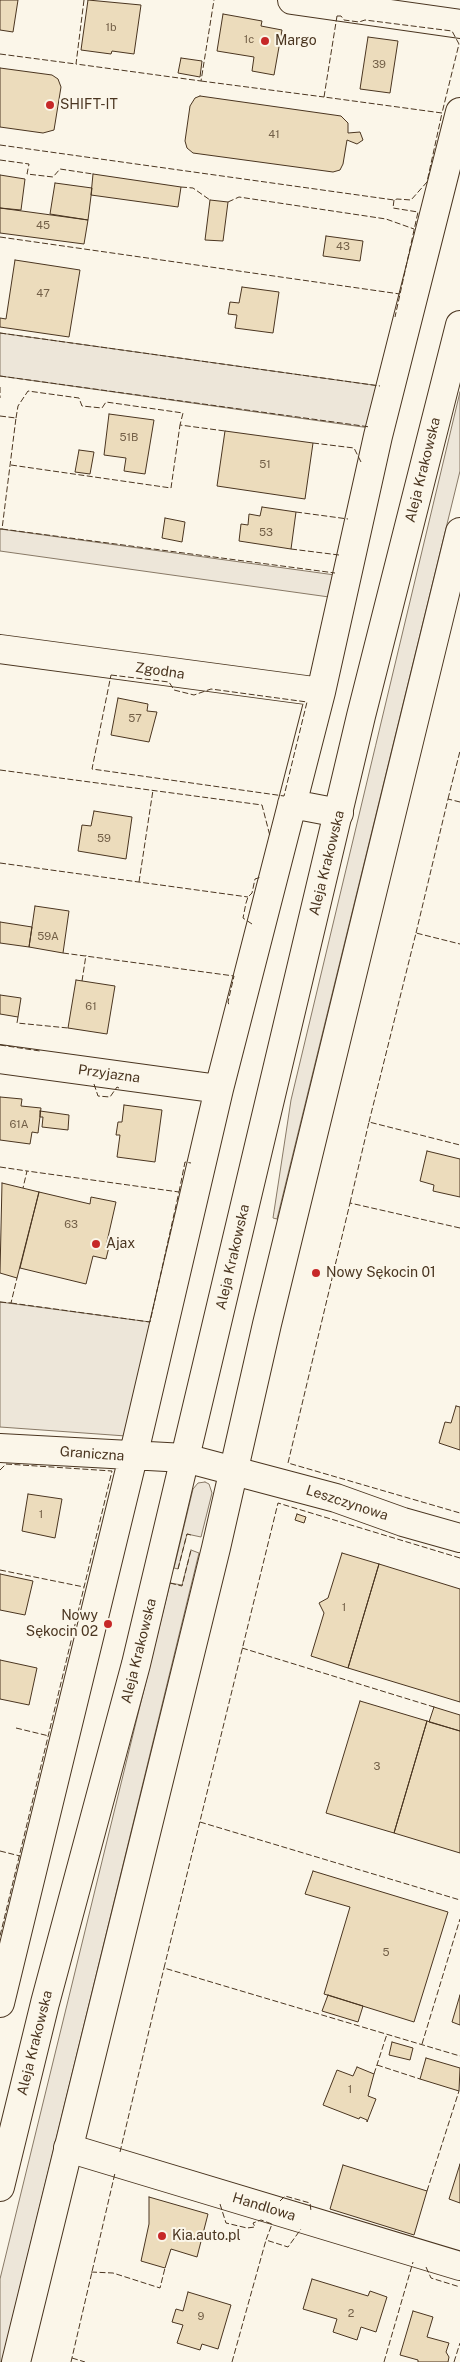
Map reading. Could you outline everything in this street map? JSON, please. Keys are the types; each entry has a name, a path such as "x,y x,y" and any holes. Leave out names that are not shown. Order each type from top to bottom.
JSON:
{"main road":[{"path":"292,0 460,24"},
{"path":"0,2003 133,1457 219,1089 321,692 378,436 460,112"},
{"name":"Aleja Krakowska","path":"0,2188 45,2003 136,1664 361,716 460,325"},
{"path":"16,2362 149,1822 234,1470 267,1324 460,532"},
{"name":"Zgodna","path":"0,649 321,692"},
{"path":"292,804 339,813"},
{"name":"Przyjazna","path":"0,1060 219,1089"},
{"name":"Graniczna","path":"0,1448 133,1457 160,1456 185,1458 234,1470"},
{"name":"Leszczynowa","path":"234,1470 336,1498 404,1522 460,1538"},
{"name":"Handlowa","path":"68,2148 460,2266"}],"shaded area":[{"path":"0,333 380,386 370,428 0,376"},
{"path":"460,392 460,471 277,1219 273,1218 291,1100"},
{"path":"0,529 335,575 329,597 0,551"},
{"path":"0,1302 150,1322 126,1436 0,1427"},
{"path":"205,1482 209,1484 212,1493 201,1537 187,1534 178,1569 174,1568 193,1489 198,1483"},
{"path":"191,1550 199,1553 2,2362 0,2362 0,2279 170,1583 182,1585"}],"building":[{"path":"0,0 18,0 13,32 0,30"},
{"path":"88,0 141,5 134,54 112,51 111,54 81,50"},
{"path":"223,14 262,21 261,26 282,30 274,75 252,71 254,57 217,51"},
{"path":"368,37 398,41 390,93 360,89"},
{"path":"181,58 202,61 200,77 178,73"},
{"path":"0,68 52,75 58,79 61,87 54,130 43,133 0,127"},
{"path":"200,96 341,116 348,123 348,133 360,132 363,140 357,144 347,140 343,164 340,170 333,172 193,153 187,148 185,141 190,106 195,98"},
{"path":"93,174 181,187 178,207 91,195"},
{"path":"0,175 25,179 21,210 0,208"},
{"path":"55,183 92,188 88,220 50,214"},
{"path":"210,200 228,202 223,241 205,240"},
{"path":"0,208 88,220 84,244 0,233"},
{"path":"326,236 363,241 360,261 323,256"},
{"path":"15,260 80,270 69,337 0,327 0,318 6,319"},
{"path":"242,287 279,292 273,333 235,328 237,315 228,314 230,302 239,303"},
{"path":"109,414 154,420 145,474 124,471 126,458 104,455"},
{"path":"225,431 313,443 305,499 217,486"},
{"path":"79,450 94,452 90,474 75,472"},
{"path":"262,507 296,512 291,549 239,541 241,524 248,525 249,514 260,516"},
{"path":"165,518 185,522 182,542 162,538"},
{"path":"118,698 148,704 147,711 157,712 149,742 111,735"},
{"path":"94,811 132,817 126,859 78,851 82,825 91,826"},
{"path":"35,906 69,911 63,953 29,947"},
{"path":"0,922 32,927 29,947 0,943"},
{"path":"76,980 115,986 107,1034 68,1028"},
{"path":"0,995 21,998 18,1017 0,1014"},
{"path":"0,1097 22,1099 21,1106 41,1108 38,1133 32,1132 30,1144 0,1140"},
{"path":"124,1105 162,1110 155,1162 117,1157 120,1135 116,1135 118,1122 122,1122"},
{"path":"40,1111 69,1115 68,1130 42,1127 43,1117 40,1117"},
{"path":"427,1151 460,1159 460,1197 433,1191 434,1185 420,1181"},
{"path":"2,1183 39,1192 17,1278 0,1273"},
{"path":"39,1192 90,1204 91,1197 116,1202 106,1246 109,1247 106,1259 93,1256 86,1284 20,1268"},
{"path":"456,1406 460,1407 460,1450 439,1443 445,1422 451,1423"},
{"path":"28,1494 62,1499 55,1538 22,1531"},
{"path":"297,1514 306,1517 304,1523 295,1520"},
{"path":"342,1553 379,1564 348,1668 311,1656 324,1613 319,1603 328,1598"},
{"path":"379,1564 460,1589 460,1702 348,1668"},
{"path":"0,1574 33,1581 25,1615 0,1610"},
{"path":"0,1660 37,1668 29,1705 0,1699"},
{"path":"360,1701 427,1721 394,1833 326,1813"},
{"path":"434,1707 460,1715 460,1731 429,1722"},
{"path":"427,1721 460,1731 460,1853 394,1833"},
{"path":"313,1871 448,1912 414,2022 324,1994 350,1907 305,1894"},
{"path":"328,1995 363,2006 358,2022 322,2011"},
{"path":"460,1995 460,2025 452,2022"},
{"path":"392,2042 413,2048 410,2060 389,2055"},
{"path":"426,2058 460,2068 459,2091 420,2079"},
{"path":"357,2067 374,2074 368,2096 376,2099 367,2122 367,2120 360,2117 359,2119 323,2105 337,2070 353,2076"},
{"path":"460,2164 460,2203 449,2199"},
{"path":"343,2165 427,2191 414,2235 330,2209"},
{"path":"149,2197 208,2214 197,2257 171,2249 165,2268 141,2261 149,2224"},
{"path":"312,2279 368,2296 370,2291 387,2297 376,2332 361,2327 357,2340 333,2332 337,2319 303,2309"},
{"path":"188,2292 231,2305 218,2349 202,2344 200,2350 177,2343 183,2325 172,2322 176,2309 183,2311"},
{"path":"413,2311 433,2317 427,2337 449,2343 446,2352 449,2357 448,2362 418,2362 418,2360 400,2355"}],"fence":[{"path":"84,0 76,64 201,81 214,0"},
{"path":"337,16 341,16 344,20 359,22 365,20 452,31 459,44 442,113 324,97 337,16"},
{"path":"0,54 76,64"},
{"path":"201,81 324,97"},
{"path":"0,145 394,200 411,200 427,182 442,113"},
{"path":"0,160 29,164 27,174 53,177 60,169 93,174"},
{"path":"181,187 193,188 210,200"},
{"path":"228,202 239,197 386,219 414,229"},
{"path":"394,200 393,208 418,212 395,317"},
{"path":"0,237 400,294"},
{"path":"0,333 380,386"},
{"path":"0,376 370,427"},
{"path":"0,387 0,398"},
{"path":"16,418 18,406 28,391 79,398 82,406 102,408 106,402 183,413 180,425 225,431"},
{"path":"0,416 16,418 2,529 0,529"},
{"path":"11,465 171,488 180,425"},
{"path":"313,443 354,448 361,462"},
{"path":"296,512 348,519"},
{"path":"2,529 335,573"},
{"path":"291,549 339,555"},
{"path":"111,675 169,682 174,690 194,695 211,689 307,702 284,796 92,769 111,675"},
{"path":"448,799 460,751"},
{"path":"0,770 262,805 270,836"},
{"path":"139,882 153,790"},
{"path":"416,933 448,799 460,802"},
{"path":"0,863 248,897"},
{"path":"252,924 243,918 246,903 252,893 255,879 261,877"},
{"path":"369,1122 416,933 460,944"},
{"path":"63,953 234,976 229,1005"},
{"path":"82,981 86,955"},
{"path":"18,1017 17,1023 68,1028"},
{"path":"0,1045 40,1051"},
{"path":"94,1084 98,1096 110,1097 117,1087 119,1088"},
{"path":"350,1203 369,1122 460,1145"},
{"path":"179,1192 185,1162 191,1163"},
{"path":"0,1167 27,1171 23,1188"},
{"path":"11,1303 150,1322 179,1192 27,1171"},
{"path":"460,1228 350,1203 288,1463 460,1513"},
{"path":"0,1302 11,1303 17,1278"},
{"path":"0,1470 6,1464 112,1471 0,1936"},
{"path":"460,1558 278,1503 164,1968 460,2056"},
{"path":"178,1569 187,1534 191,1535"},
{"path":"170,1583 182,1586 191,1550"},
{"path":"0,1570 84,1587"},
{"path":"242,1648 434,1707"},
{"path":"16,1728 49,1736"},
{"path":"200,1822 460,1900"},
{"path":"0,1851 20,1856"},
{"path":"422,2044 460,1919"},
{"path":"120,2152 164,1968"},
{"path":"374,2074 387,2034"},
{"path":"377,2065 420,2079"},
{"path":"427,2191 459,2091"},
{"path":"71,2362 115,2173"},
{"path":"280,2201 285,2196 310,2203 311,2211"},
{"path":"220,2204 226,2223 247,2228 255,2227 253,2223 261,2220 272,2224 266,2240 288,2247 301,2229"},
{"path":"232,2362 266,2240"},
{"path":"384,2362 413,2262"},
{"path":"426,2267 431,2278 460,2287"},
{"path":"91,2272 113,2273 160,2288 165,2268"},
{"path":"454,2362 460,2343"},
{"path":"72,2358 85,2362"}],"place":[{"name":"Margo","path":"265,41"},
{"name":"SHIFT-IT","path":"50,105"},
{"name":"Ajax","path":"96,1244"},
{"name":"Nowy Sękocin 01","path":"316,1273"},
{"name":"Nowy Sękocin 02","path":"108,1624"},
{"name":"Kia.auto.pl","path":"162,2236"}]}
